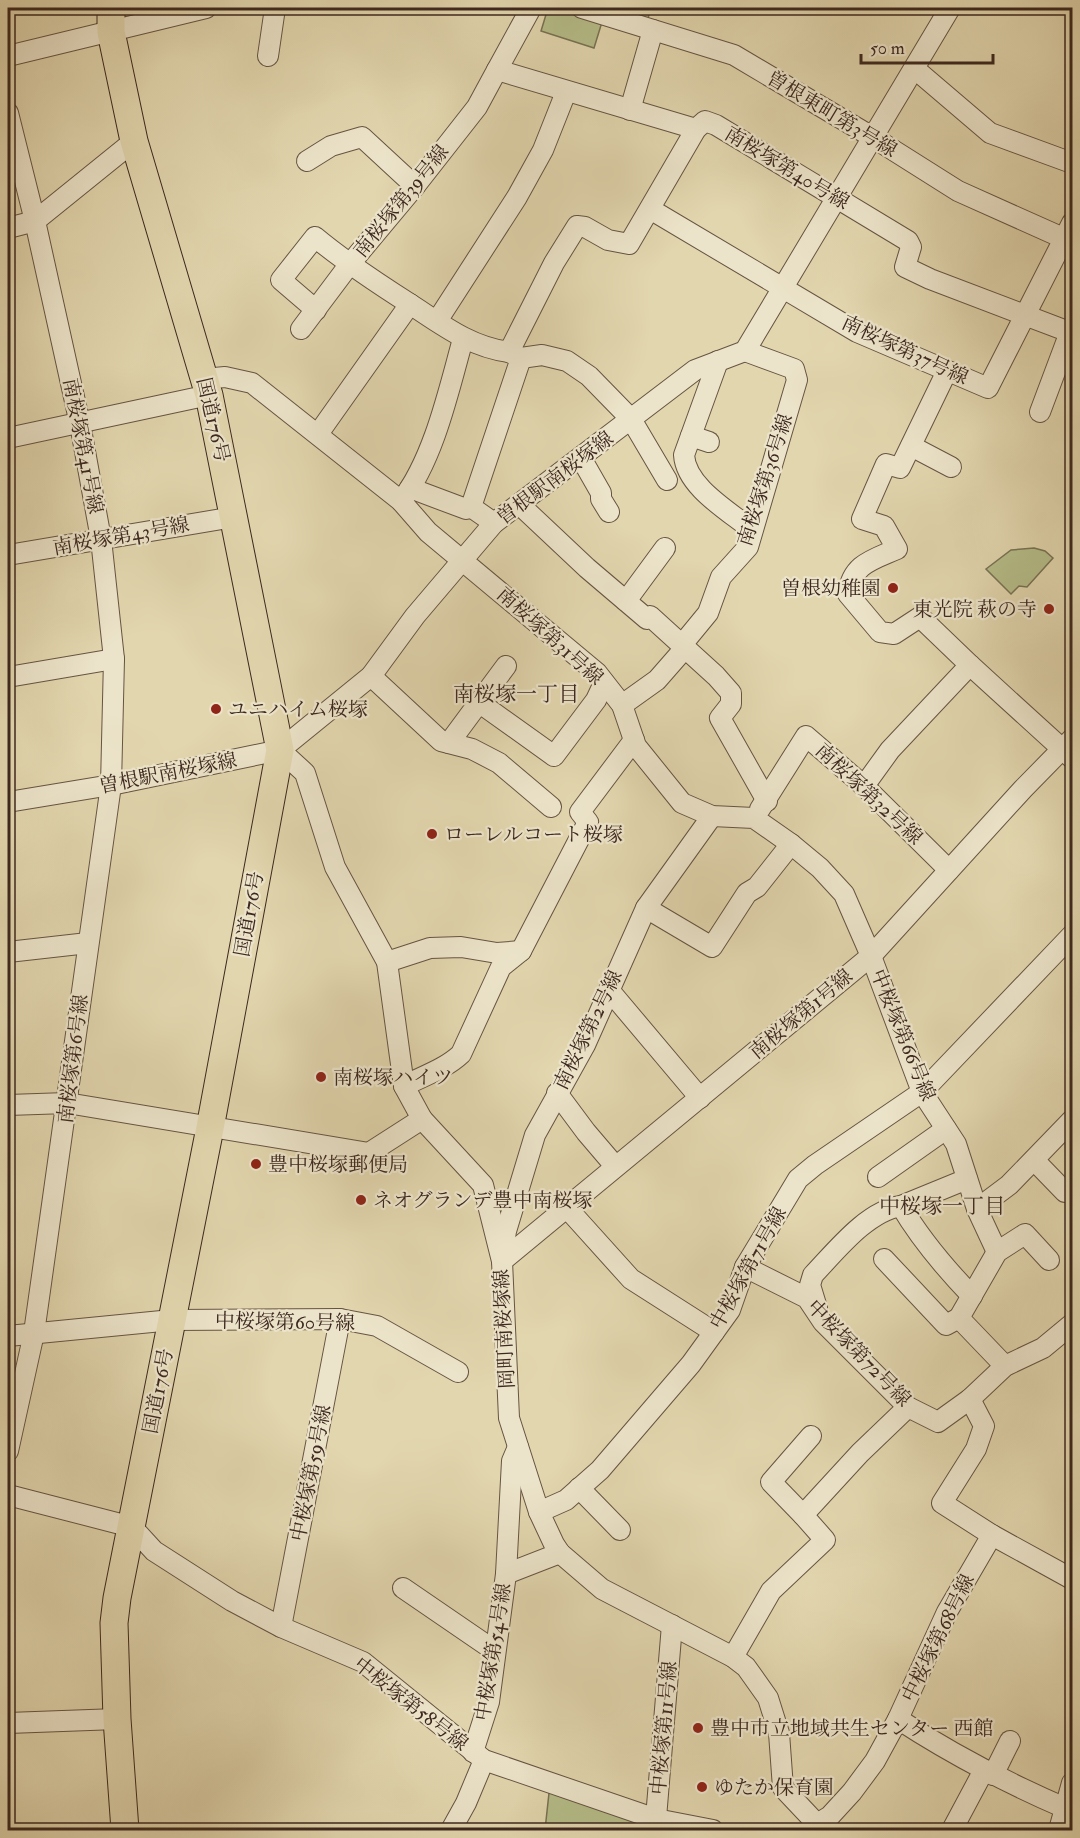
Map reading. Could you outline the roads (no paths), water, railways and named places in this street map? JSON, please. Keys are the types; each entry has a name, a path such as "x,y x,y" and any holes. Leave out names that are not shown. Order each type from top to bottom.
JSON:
{"highway":[{"name":"国道176号","path":"111,20 134,141 206,387 280,750 210,1128 114,1623 117,1719 125,1830"}],"street":[{"path":"8,56 111,20 206,8"},
{"path":"268,56 275,8"},
{"path":"497,70 531,8"},
{"name":"曽根東町第3号線","path":"582,8 734,56 958,190 1070,235"},
{"path":"745,351 950,8"},
{"path":"630,110 653,30"},
{"path":"915,69 990,134 1072,163"},
{"name":"南桜塚第40号線","path":"497,70 696,129 705,121 716,125 908,241 911,247 904,267 1071,333"},
{"name":"南桜塚第39号線","path":"301,329 349,265 477,107 497,70"},
{"path":"437,321 543,150 566,92"},
{"name":"南桜塚第41号線","path":"8,113 35,221 80,424 101,538 114,659 111,785"},
{"path":"471,507 515,355 554,263 577,226 585,227 608,240 629,244 696,129"},
{"path":"308,161 331,146 362,137 415,186"},
{"path":"8,228 35,221 134,141"},
{"name":"南桜塚第37号線","path":"651,209 857,332 988,388 1024,315"},
{"path":"1024,315 1070,235"},
{"path":"316,310 281,280 315,237 349,265 463,339 492,350 515,355 542,356 567,361 589,376 631,419 668,480"},
{"path":"318,434 410,304"},
{"path":"1040,412 1071,333"},
{"path":"463,339 439,424 405,495 466,509 471,507"},
{"name":"曽根駅南桜塚線","path":"8,802 111,785 280,750 371,676 415,616 494,523 694,370 745,351"},
{"name":"南桜塚第36号線","path":"622,705 657,680 685,648 685,641 708,613 722,577 748,547 797,380 794,369 745,351"},
{"path":"718,362 700,439 684,455 685,466 709,497 752,530"},
{"path":"947,371 900,468 886,464 862,519 884,526 897,549 864,564 850,580 848,594 880,632 894,634 920,617 970,665 1069,749"},
{"name":"南桜塚第31号線","path":"8,438 80,424 206,387 225,377 252,383 318,434 405,495 428,532 597,673 622,705 636,746 682,803 712,816 754,818"},
{"path":"911,446 951,467"},
{"path":"581,458 609,512"},
{"path":"520,505 647,619 650,616 731,693 731,704 720,718 766,801"},
{"path":"471,507 494,523"},
{"name":"南桜塚第43号線","path":"8,555 234,517"},
{"path":"626,601 665,548"},
{"path":"8,677 114,659"},
{"path":"864,786 890,750 970,665"},
{"path":"449,743 506,666"},
{"path":"371,676 441,741 472,749 499,763 551,807"},
{"path":"480,703 554,756 596,700 604,682"},
{"name":"南桜塚第32号線","path":"754,818 806,736 864,786 950,870"},
{"path":"404,1086 449,1065 461,1054 501,967 521,951 588,822 580,812 634,740"},
{"name":"南桜塚第1号線","path":"502,1261 871,956 1023,789 1069,749"},
{"name":"岡町南桜塚線","path":"280,750 305,773 335,867 387,962 404,1086 422,1119 483,1185 502,1261 508,1418 539,1512 554,1544 560,1553 602,1588 733,1657 746,1667 768,1698 779,1733 783,1788 817,1827"},
{"name":"南桜塚第6号線","path":"8,1451 34,1333 111,785"},
{"name":"南桜塚第2号線","path":"502,1261 506,1231 532,1145 557,1093 585,1045 646,908 712,816"},
{"path":"754,818 820,868 843,894 871,956"},
{"path":"646,908 712,947 747,893 757,887 791,844"},
{"name":"中桜塚第71号線","path":"539,1512 566,1500 600,1470 691,1364 730,1310 745,1267 798,1179 922,1092 1072,935"},
{"path":"8,952 88,943"},
{"path":"387,962 430,948 461,947 497,953 521,951"},
{"name":"中桜塚第66号線","path":"871,956 922,1092 956,1144 977,1209 997,1252"},
{"path":"609,990 700,1098"},
{"path":"557,1093 615,1166"},
{"path":"8,1105 68,1103 369,1153 422,1119"},
{"path":"977,1209 1009,1185 1072,1120"},
{"path":"878,1177 946,1130"},
{"path":"1034,1160 1065,1192"},
{"path":"823,1322 810,1284 813,1275 871,1219 890,1208 901,1206 968,1179"},
{"path":"901,1206 917,1233 972,1296"},
{"path":"567,1208 632,1279 714,1332"},
{"path":"884,1259 946,1325 959,1318 997,1252 1024,1234 1049,1260"},
{"name":"中桜塚第72号線","path":"745,1267 807,1298 823,1322 908,1407 938,1422 970,1399"},
{"path":"959,1318 1005,1366"},
{"name":"中桜塚第60号線","path":"8,1336 172,1320 340,1319 377,1326 458,1372"},
{"name":"中桜塚第59号線","path":"281,1627 340,1319"},
{"path":"1072,1324 1043,1348 1005,1366 970,1399 984,1425 976,1449 942,1503 992,1536 1072,1579"},
{"path":"804,1515 860,1453 908,1407"},
{"path":"733,1657 771,1591 825,1540 771,1482 812,1436"},
{"path":"506,1574 512,1461 518,1447"},
{"path":"579,1488 620,1530"},
{"path":"8,1495 132,1527"},
{"name":"中桜塚第58号線","path":"132,1527 154,1551 232,1601 281,1627 363,1662 479,1756 656,1825 713,1830"},
{"name":"中桜塚第68号線","path":"817,1827 852,1792 874,1761 898,1719 947,1612 992,1536"},
{"name":"中桜塚第54号線","path":"451,1830 466,1803 479,1756 489,1702 506,1574 560,1553"},
{"path":"403,1588 495,1651"},
{"name":"中桜塚第11号線","path":"656,1825 672,1625"},
{"path":"8,1723 117,1719"},
{"path":"898,1719 989,1773 1065,1808"},
{"path":"952,1830 1010,1741"},
{"path":"1059,1830 1072,1783"}],"place":[{"name":"曽根幼稚園","path":"893,588"},
{"name":"東光院 萩の寺","path":"1049,609"},
{"name":"ユニハイム桜塚","path":"216,709"},
{"name":"ローレルコート桜塚","path":"432,834"},
{"name":"南桜塚ハイツ","path":"321,1077"},
{"name":"豊中桜塚郵便局","path":"256,1164"},
{"name":"ネオグランデ豊中南桜塚","path":"361,1200"},
{"name":"豊中市立地域共生センター 西館","path":"698,1728"},
{"name":"ゆたか保育園","path":"702,1787"}],"district":[{"name":"南桜塚一丁目","path":"516,694"},
{"name":"中桜塚一丁目","path":"942,1206"}]}
